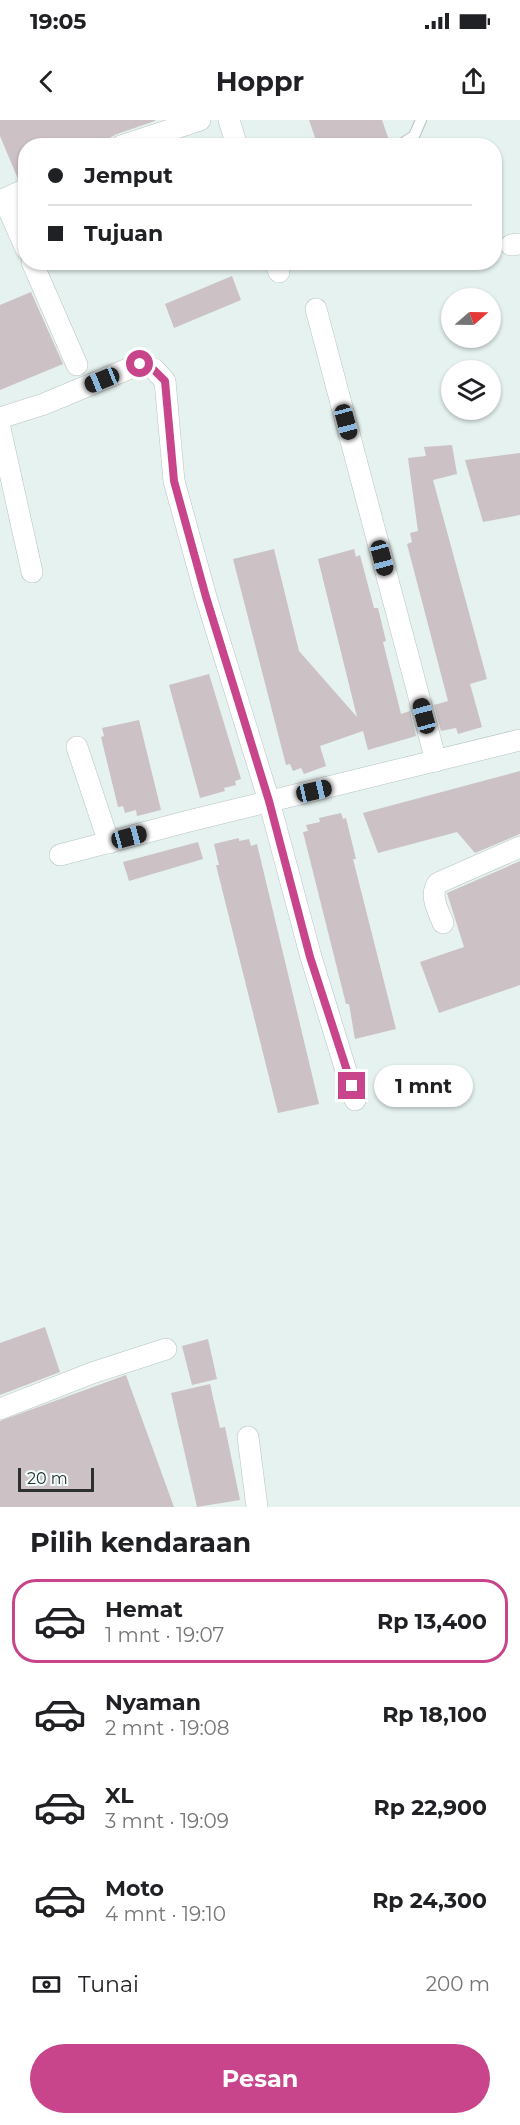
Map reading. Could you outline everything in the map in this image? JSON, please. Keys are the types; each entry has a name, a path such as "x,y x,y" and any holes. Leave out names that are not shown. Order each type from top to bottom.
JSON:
{"street":[{"path":"229,120 235,138"},
{"path":"144,138 190,122"},
{"path":"18,193 2,200 18,233"},
{"path":"35,270 77,365"},
{"path":"316,309 436,761"},
{"path":"0,418 44,404 140,364 153,369 165,381 174,481 206,597 269,801 310,957 355,1100"},
{"path":"0,428 32,572"},
{"path":"60,855 520,740"},
{"path":"77,747 109,843"},
{"path":"442,923 434,895 438,883 520,847"},
{"path":"0,1409 92,1373 166,1349"},
{"path":"248,1437 257,1507"}],"lane":[{"path":"411,138 421,120"}],"building":[{"path":"0,120 155,120 109,138 18,138 18,179 0,136"},
{"path":"309,120 382,120 388,138 315,138"},
{"path":"232,276 241,300 174,328 165,304"},
{"path":"31,292 63,364 0,390 0,305"},
{"path":"452,445 457,474 433,480 487,679 470,684 482,727 458,734 456,728 441,731 434,705 448,701 407,544 412,542 410,533 418,531 408,458 426,456 424,447"},
{"path":"520,453 520,515 483,522 465,460"},
{"path":"274,549 299,651 357,717 318,559 354,549 356,557 360,555 374,608 378,608 386,641 383,642 401,714 410,711 416,736 368,750 363,731 320,746 326,766 304,774 301,768 293,771 290,764 286,765 233,559"},
{"path":"209,674 241,779 235,781 236,785 224,788 225,791 200,798 169,685"},
{"path":"139,720 161,810 137,816 136,810 125,813 123,806 118,807 101,737 104,736 102,728"},
{"path":"520,771 520,834 475,853 457,832 378,853 363,813"},
{"path":"341,813 343,819 346,818 356,859 353,859 396,1029 355,1039 349,1004 346,1004 303,832 308,831 306,825 320,822 319,818"},
{"path":"239,838 239,841 249,839 251,846 257,844 319,1104 278,1113 216,865 219,865 214,844"},
{"path":"198,842 203,859 129,881 123,862"},
{"path":"520,861 520,985 439,1013 420,962 464,947 447,893"},
{"path":"45,1327 60,1372 0,1395 0,1343"},
{"path":"208,1339 217,1379 192,1385 182,1346"},
{"path":"126,1375 174,1507 0,1507 0,1421"},
{"path":"210,1384 220,1428 225,1427 240,1500 197,1507 171,1393"}],"route":[{"path":"140,364 153,369 165,381 174,481 206,597 269,801 310,957 352,1086"}]}
